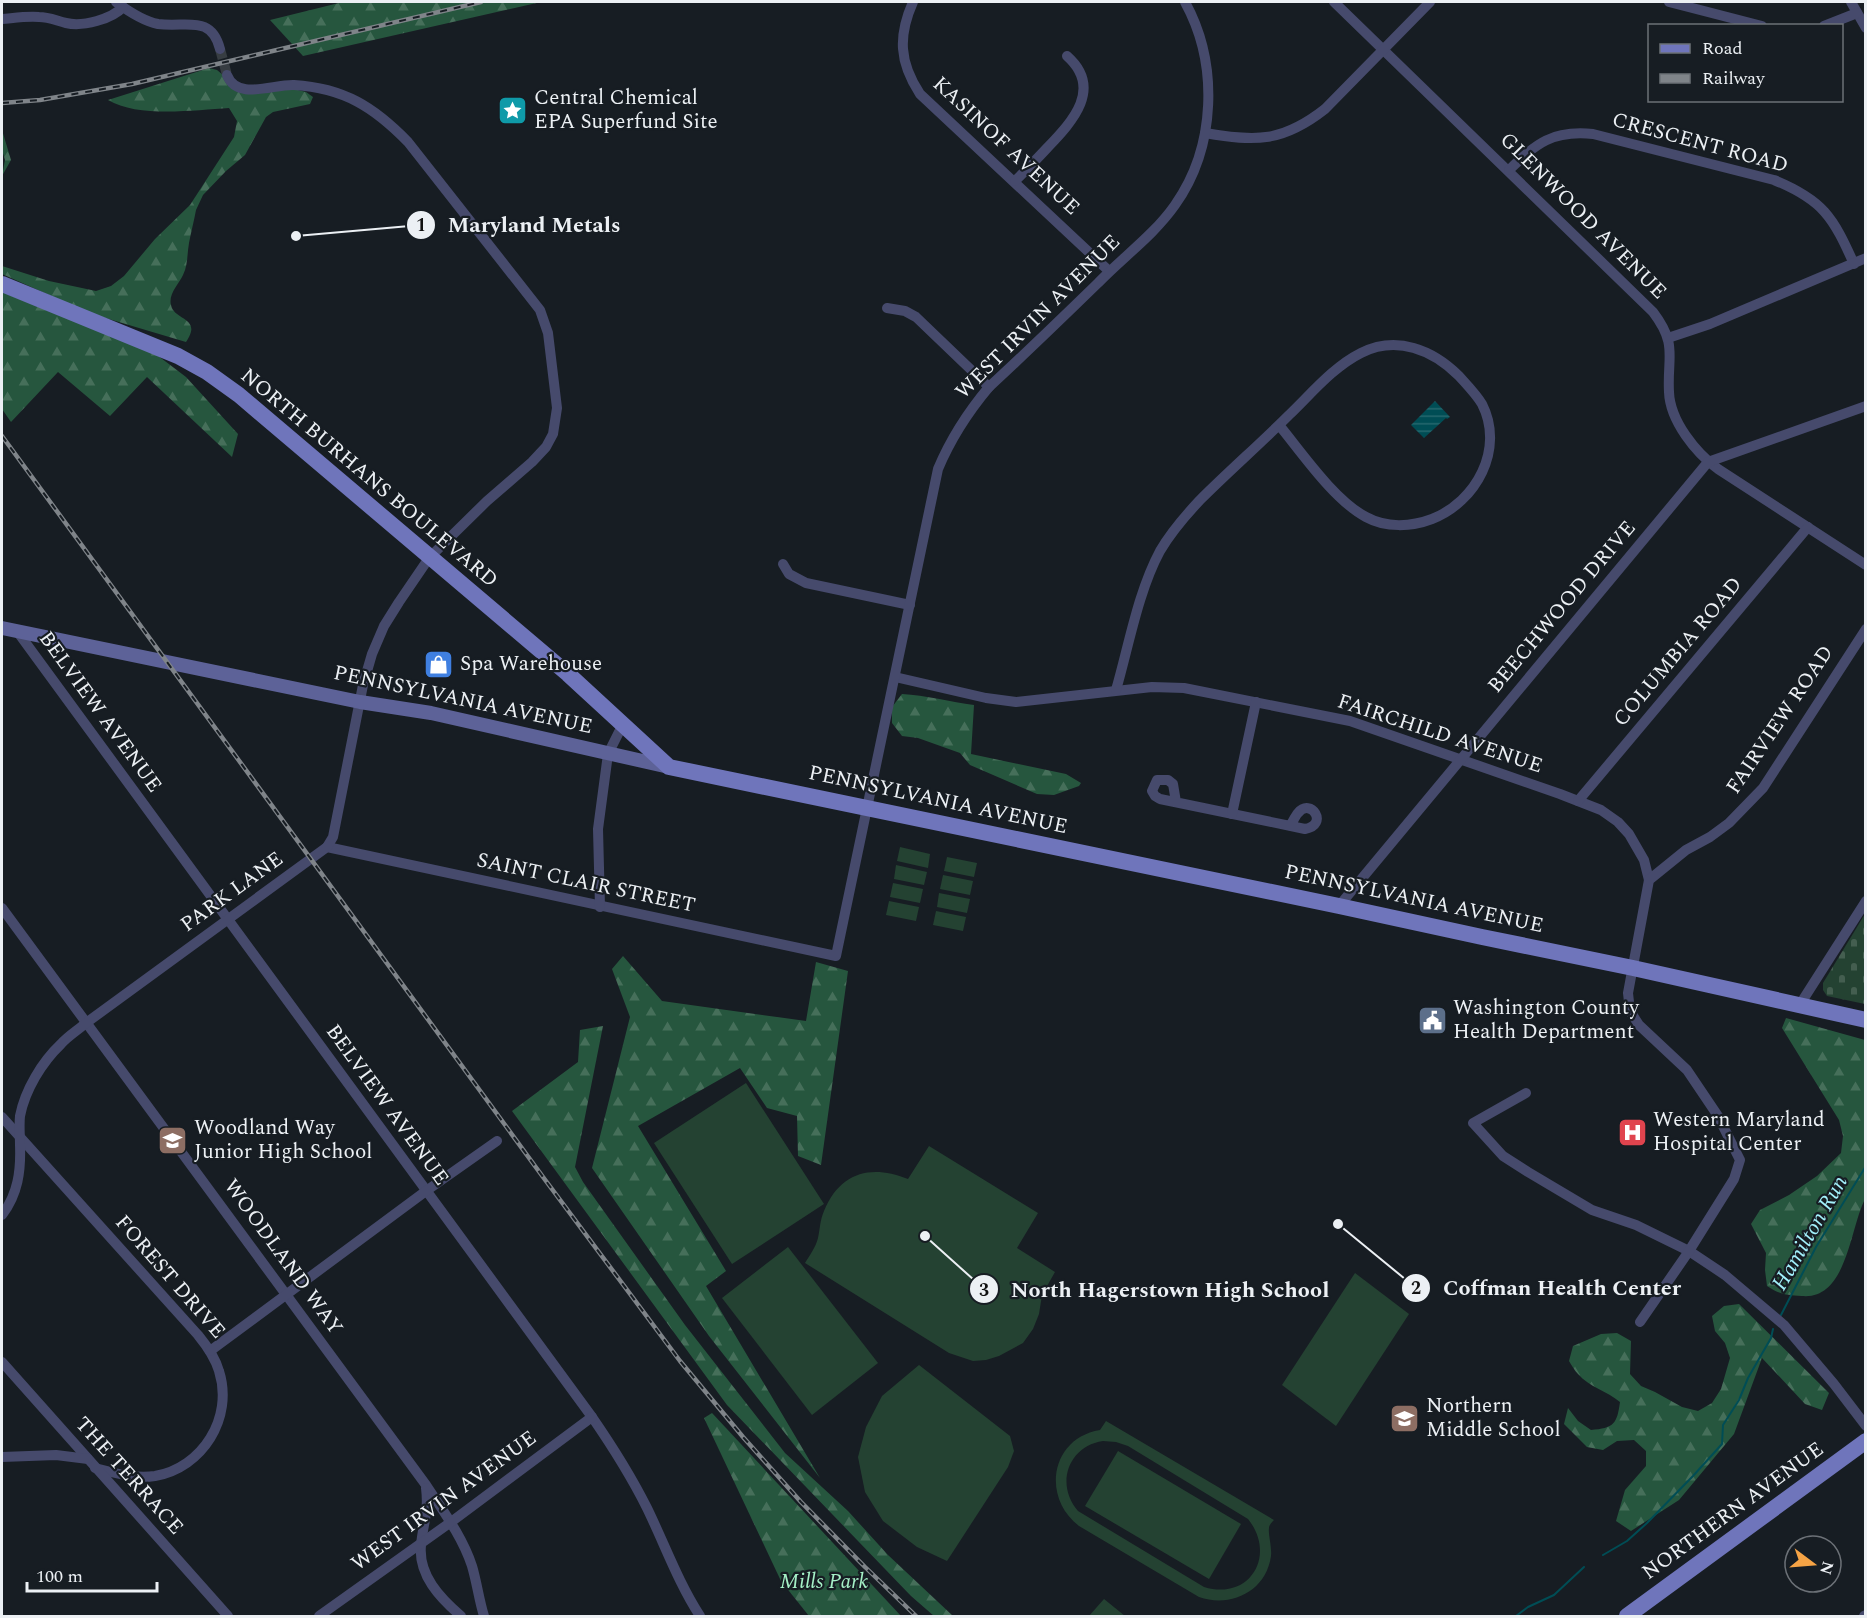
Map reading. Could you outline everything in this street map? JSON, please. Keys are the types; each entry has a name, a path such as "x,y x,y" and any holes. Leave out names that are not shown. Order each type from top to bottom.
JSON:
{"main road":[{"name":"NORTH BURHANS BOULEVARD","path":"2,284 178,356 239,394 568,674 669,767"},
{"name":"PENNSYLVANIA AVENUE","path":"2,627 360,702 431,713 608,754 1633,968 1866,1020"},
{"name":"NORTHERN AVENUE","path":"1631,1615 1866,1441"}],"street":[{"name":"KASINOF AVENUE","path":"913,2 906,17 903,34 903,52 913,82 930,105 1015,181 1109,271"},
{"name":"WEST IRVIN AVENUE","path":"836,956 938,469 956,431 968,412 989,387 1145,239 1174,206 1192,174 1205,133 1208,91 1201,38 1193,15 1185,2"},
{"name":"GLENWOOD AVENUE","path":"1334,2 1509,170 1662,323 1668,338 1671,357 1669,393 1671,409 1699,453 1708,462 1866,565"},
{"path":"1205,133 1235,139 1273,137 1311,120 1325,109 1430,2"},
{"path":"1669,2 1754,24"},
{"path":"1851,2 1866,28"},
{"path":"2,19 40,16 77,24 116,15 120,4 141,18 156,24 204,26 216,35 220,49"},
{"path":"1830,24 1857,14"},
{"path":"1015,181 1070,123 1083,98 1081,73 1066,56"},
{"path":"226,75 235,87 243,89 285,85 326,90 369,107 389,122 408,142 540,310 545,322 557,408 553,434 546,447 429,558 384,627 372,654 333,837 327,847"},
{"name":"CRESCENT ROAD","path":"1509,170 1541,142 1575,132 1593,134 1774,180 1810,198 1828,214 1839,230 1854,264"},
{"path":"1668,338 1710,324 1866,258"},
{"path":"887,308 905,311 916,317 989,387"},
{"path":"1116,690 1152,568 1182,519 1200,500 1279,425 1338,369 1361,353 1388,345 1410,346 1437,357 1449,366 1482,403 1489,424 1488,454 1480,478 1473,490 1454,506 1423,522 1389,525 1366,517 1341,499 1279,425"},
{"path":"1708,462 1866,406"},
{"name":"BEECHWOOD DRIVE","path":"1339,906 1708,462"},
{"name":"COLUMBIA ROAD","path":"1578,801 1808,527"},
{"path":"783,564 789,574 806,583 910,605"},
{"name":"FAIRVIEW ROAD","path":"1649,879 1686,850 1729,823 1757,794 1866,629"},
{"name":"BELVIEW AVENUE","path":"17,631 592,1417 621,1459 636,1486 676,1575 700,1617"},
{"name":"FAIRCHILD AVENUE","path":"895,676 987,698 1016,702 1116,690 1152,687 1184,688 1350,721 1600,810 1618,822 1629,834 1644,860 1649,879"},
{"path":"1232,814 1256,702"},
{"path":"600,907 598,829 608,754 623,724"},
{"path":"1176,802 1290,826"},
{"name":"PARK LANE","path":"2,1215 14,1195 18,1180 21,1164 20,1118 26,1097 46,1060 60,1044 327,847"},
{"name":"SAINT CLAIR STREET","path":"327,847 836,956"},
{"path":"1640,1322 1689,1251 1734,1179 1740,1160 1718,1116 1687,1070 1639,1025 1630,1011 1628,993 1649,879"},
{"path":"1799,1006 1866,902"},
{"name":"WOODLAND WAY","path":"2,908 426,1485 464,1546 484,1617"},
{"path":"1526,1093 1473,1122 1503,1156 1592,1209 1636,1225 1689,1251 1725,1275 1784,1325 1866,1426"},
{"name":"FOREST DRIVE","path":"2,1117 210,1351 219,1371 222,1399 216,1428 208,1443 197,1455 169,1473 135,1477 92,1463 56,1455 2,1457"},
{"path":"210,1351 497,1141"},
{"name":"THE TERRACE","path":"2,1362 228,1617"},
{"name":"WEST IRVIN AVENUE","path":"319,1617 592,1417"},
{"path":"426,1485 427,1518 420,1558 427,1578 461,1617"}],"green space":[{"path":"343,2 541,2 303,56 270,20"},
{"path":"209,68 217,70 241,90 298,90 313,97 310,104 273,112 266,117 245,155 203,195 196,210 185,271 170,301 173,310 190,324 190,334 186,342 92,314 2,274 2,266 49,281 96,291 111,286 124,276 155,239 190,205 234,137 237,121 229,108 150,111 120,106 108,100"},
{"path":"2,130 11,160 2,176 5,160 2,150"},
{"path":"2,292 153,352 186,377 238,434 232,457 147,377 110,416 58,372 11,422 2,409"},
{"path":"902,694 974,705 971,754 1066,774 1081,783 1079,786 1054,795 1037,794 970,765 960,753 918,738 902,736 892,723 892,707"},
{"path":"900,847 930,854 928,868 897,861"},
{"path":"947,857 977,863 974,877 944,871"},
{"path":"896,865 927,872 924,885 894,879"},
{"path":"943,875 973,881 970,895 940,889"},
{"path":"893,883 923,889 920,903 890,897"},
{"path":"939,893 970,899 967,913 937,907"},
{"path":"889,901 919,907 916,921 886,915"},
{"path":"936,911 966,917 963,931 933,925"},
{"path":"1865,914 1865,1004 1827,996 1823,990 1823,983"},
{"path":"623,956 662,1001 806,1021 816,962 848,971 821,1165 798,1156 797,1116 767,1108 740,1068 638,1126 726,1271 706,1286 820,1478 709,1336 592,1168 630,1017 612,969"},
{"path":"1786,1018 1865,1040 1865,1199 1838,1275 1829,1287 1817,1294 1802,1296 1784,1294 1767,1286 1766,1253 1751,1224 1760,1210 1789,1195 1817,1176 1841,1153 1843,1136 1839,1120 1782,1028"},
{"path":"603,1026 575,1167 583,1182 685,1325 785,1453 848,1511 888,1555 953,1616 934,1616 911,1596 727,1405 512,1111 578,1062 580,1030"},
{"path":"746,1083 824,1204 732,1264 654,1143"},
{"path":"929,1146 1038,1213 1017,1248 1055,1272 1042,1295 1039,1314 1033,1329 1023,1343 986,1360 973,1361 949,1353 805,1263 817,1241 824,1211 839,1187 858,1175 869,1172 894,1174 908,1179"},
{"path":"788,1247 878,1363 812,1415 722,1298"},
{"path":"1355,1273 1409,1314 1336,1426 1282,1385"},
{"path":"1739,1304 1829,1393 1822,1410 1805,1404 1762,1358 1734,1434 1679,1500 1631,1531 1616,1521 1625,1490 1646,1466 1646,1451 1634,1440 1617,1441 1603,1450 1587,1447 1564,1424 1568,1408 1578,1421 1591,1430 1605,1428 1616,1420 1620,1402 1587,1382 1577,1373 1569,1361 1573,1346 1601,1334 1617,1333 1631,1341 1630,1374 1641,1386 1682,1407 1698,1411 1712,1403 1721,1389 1730,1358 1725,1343 1715,1331 1712,1316 1724,1306"},
{"path":"919,1365 1010,1436 1014,1451 1008,1467 947,1561 917,1547 883,1521 865,1492 858,1457 866,1427 882,1396"},
{"name":"Mills Park","path":"712,1413 901,1616 809,1616 781,1581 704,1418"},
{"path":"1106,1421 1274,1520 1269,1527 1271,1556 1268,1569 1254,1588 1245,1594 1223,1600 1199,1597 1079,1526 1067,1514 1059,1500 1056,1485 1057,1470 1062,1456 1071,1444 1083,1435 1100,1430","holes":["1103,1441 1128,1446 1248,1519 1256,1533 1260,1547 1259,1560 1254,1572 1246,1581 1220,1590 1204,1587 1078,1511 1067,1490 1069,1468 1074,1458 1091,1444"]},
{"path":"1118,1451 1241,1524 1209,1579 1085,1506"},
{"path":"1104,1599 1125,1616 1089,1616"}],"water":[{"path":"1435,401 1450,417 1424,438 1411,425"}],"waterway":[{"name":"Hamilton Run","path":"1781,1315 1816,1247 1866,1166"},
{"name":"Hamilton Run","path":"1603,1555 1627,1541 1647,1523 1722,1444 1723,1425 1739,1400 1748,1378 1771,1338 1773,1329"},
{"name":"Hamilton Run","path":"1516,1616 1528,1607 1554,1595 1584,1567"}],"tunnel":[{"path":"220,49 227,75"}],"railway":[{"path":"2,103 40,100 132,84 481,2"},
{"path":"2,436 680,1361 801,1502 916,1616"}],"place":[{"name":"Central Chemical EPA Superfund Site","path":"513,110"},
{"name":"Maryland Metals","path":"296,236"},
{"name":"Spa Warehouse","path":"439,664"},
{"name":"Washington County Health Department","path":"1432,1020"},
{"name":"Western Maryland Hospital Center","path":"1632,1132"},
{"name":"Woodland Way Junior High School","path":"173,1140"},
{"name":"Coffman Health Center","path":"1338,1224"},
{"name":"North Hagerstown High School","path":"925,1236"},
{"name":"Northern Middle School","path":"1405,1418"}]}
